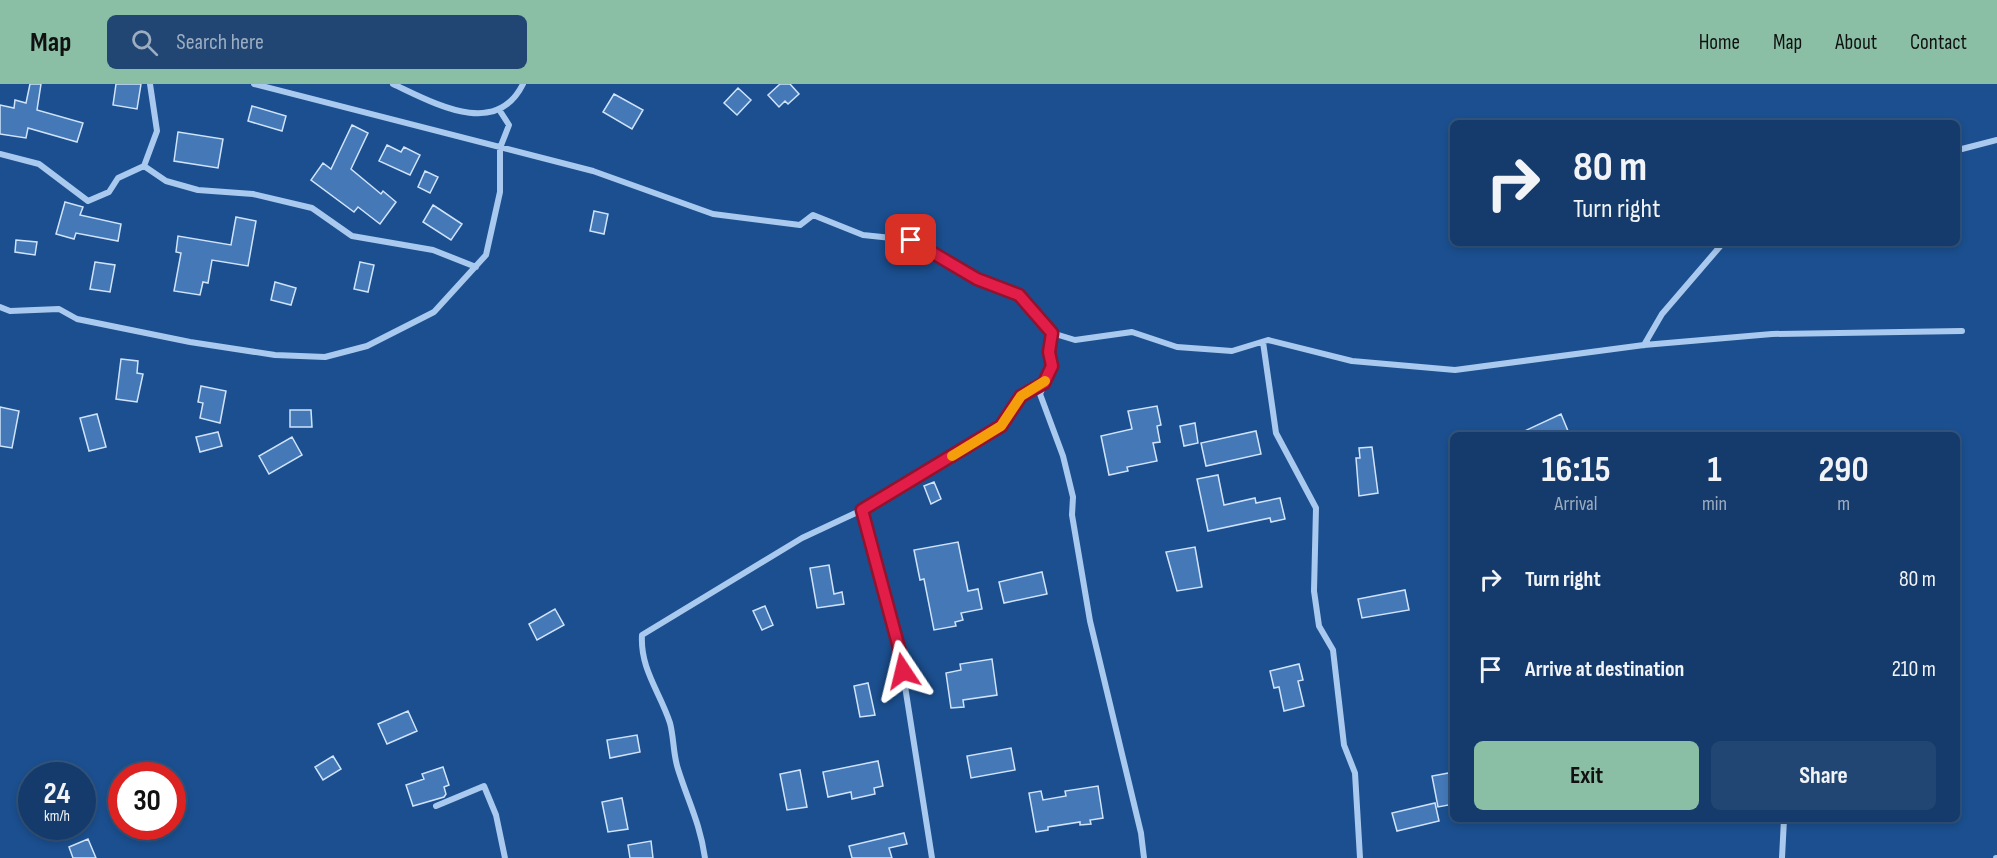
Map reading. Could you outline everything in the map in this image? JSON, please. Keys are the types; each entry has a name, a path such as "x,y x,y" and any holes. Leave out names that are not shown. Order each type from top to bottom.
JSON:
{"street":[{"path":"0,154 39,164 88,201 109,192 118,178 144,166 157,131 150,84"},
{"path":"254,84 593,171 713,214 800,225 813,215 863,235 911,240 977,279 1019,295 1052,333 1075,340 1132,332 1177,347 1232,351 1268,340 1353,361 1455,370 1644,345 1772,334 1962,331"},
{"path":"393,84 452,109 472,112 500,111 516,97 523,84"},
{"path":"0,308 10,311 59,309 77,319 190,342 275,355 325,357 367,346 434,312 486,255 500,192 500,148 509,125 500,111"},
{"path":"1960,149 1997,140"},
{"path":"144,166 165,180 198,190 253,195 312,208 352,236 433,250 476,267"},
{"path":"1644,345 1662,314 1721,246"},
{"path":"1052,333 1049,352 1052,366 1040,394 1056,435 1068,476 1090,621 1141,833 1144,858"},
{"path":"1263,342 1268,392 1276,433 1316,508 1314,591 1320,626 1333,650 1344,745 1355,772 1360,858"},
{"path":"705,858 701,828 677,767 670,723 649,679 641,649 642,635 802,538 862,510 1001,426 1021,396 1044,383"},
{"path":"862,510 899,648 932,858"},
{"path":"436,806 484,786 496,815 505,858"},
{"path":"1782,858 1784,822"}],"building":[{"path":"30,84 41,84 37,110 83,123 77,142 28,128 26,138 0,134 0,105 14,108 15,100 26,103"},
{"path":"116,84 141,84 137,109 113,105"},
{"path":"780,84 790,84 799,94 788,104 785,101 779,107 768,95"},
{"path":"738,88 751,100 737,115 724,103"},
{"path":"614,94 643,110 632,129 603,112"},
{"path":"252,106 286,116 282,131 248,121"},
{"path":"352,125 368,133 351,169 381,194 383,191 396,202 380,224 358,207 354,212 311,180 323,163 331,169"},
{"path":"178,132 223,139 218,168 174,161"},
{"path":"387,145 401,152 404,147 420,155 410,175 379,161"},
{"path":"425,171 438,177 430,193 418,187"},
{"path":"65,202 83,207 80,215 121,224 118,241 76,233 74,239 56,234"},
{"path":"433,205 462,224 451,240 423,222"},
{"path":"594,211 608,214 604,234 590,231"},
{"path":"236,217 256,221 248,266 212,260 208,283 203,282 200,295 174,291 181,253 176,252 178,236 231,245"},
{"path":"16,240 37,242 35,255 15,252"},
{"path":"95,262 115,265 110,292 90,289"},
{"path":"360,262 374,265 368,292 354,289"},
{"path":"275,282 296,288 291,305 271,300"},
{"path":"121,359 138,361 137,373 143,374 137,402 116,399"},
{"path":"201,386 226,391 220,423 200,418 203,403 198,402"},
{"path":"1157,406 1161,425 1157,426 1160,442 1153,443 1157,461 1127,467 1128,471 1109,475 1101,436 1132,429 1128,411"},
{"path":"0,407 19,411 12,448 0,446"},
{"path":"290,410 311,410 312,427 290,427"},
{"path":"97,414 106,447 89,451 80,418"},
{"path":"1561,414 1568,431 1566,432 1522,432"},
{"path":"1195,423 1198,443 1184,446 1180,426"},
{"path":"1256,431 1261,454 1206,466 1201,443"},
{"path":"218,432 222,446 200,452 196,437"},
{"path":"292,437 302,455 269,474 259,456"},
{"path":"1372,447 1378,493 1359,496 1356,458 1360,458 1359,448"},
{"path":"1218,475 1224,505 1255,498 1256,503 1280,498 1285,519 1271,522 1270,518 1208,531 1197,479"},
{"path":"934,482 941,499 931,504 924,486"},
{"path":"958,542 968,591 978,589 982,609 961,613 963,620 955,622 956,626 934,630 924,579 920,580 914,550"},
{"path":"1195,547 1202,587 1177,591 1166,552"},
{"path":"829,565 834,594 842,592 844,604 817,608 810,568"},
{"path":"1042,572 1047,594 1004,603 999,582"},
{"path":"1405,590 1409,610 1362,618 1358,599"},
{"path":"765,606 773,625 762,630 753,611"},
{"path":"555,609 564,625 537,640 529,624"},
{"path":"992,659 997,695 963,700 964,707 951,708 946,673 961,670 960,664"},
{"path":"1299,664 1303,680 1298,681 1304,706 1284,711 1279,687 1274,688 1270,671"},
{"path":"868,683 875,715 860,717 854,686"},
{"path":"408,711 417,731 387,744 378,724"},
{"path":"637,735 640,752 610,758 607,740"},
{"path":"1011,748 1015,770 971,778 967,756"},
{"path":"333,756 341,769 323,780 315,767"},
{"path":"878,761 883,786 874,788 875,794 852,799 851,792 828,797 823,772"},
{"path":"443,767 449,785 444,787 446,794 444,797 413,806 406,785 424,779 422,774"},
{"path":"800,770 807,807 787,810 780,774"},
{"path":"1450,773 1450,805 1438,807 1432,776"},
{"path":"1098,786 1103,818 1090,820 1091,824 1080,825 1080,822 1048,827 1048,830 1036,832 1029,793 1041,791 1043,800 1066,796 1065,791"},
{"path":"622,798 628,829 608,832 602,802"},
{"path":"1435,803 1439,821 1397,831 1392,813"},
{"path":"904,833 907,844 889,848 892,858 852,858 849,846"},
{"path":"88,840 96,858 73,858 69,847"},
{"path":"651,841 653,858 630,858 628,845"}],"slow traffic":[{"path":"952,456 1001,426 1021,396 1045,381"}],"route":[{"path":"903,671 862,510 1001,426 1021,396 1044,383 1052,366 1049,352 1052,333 1019,295 977,279 911,240"}]}
